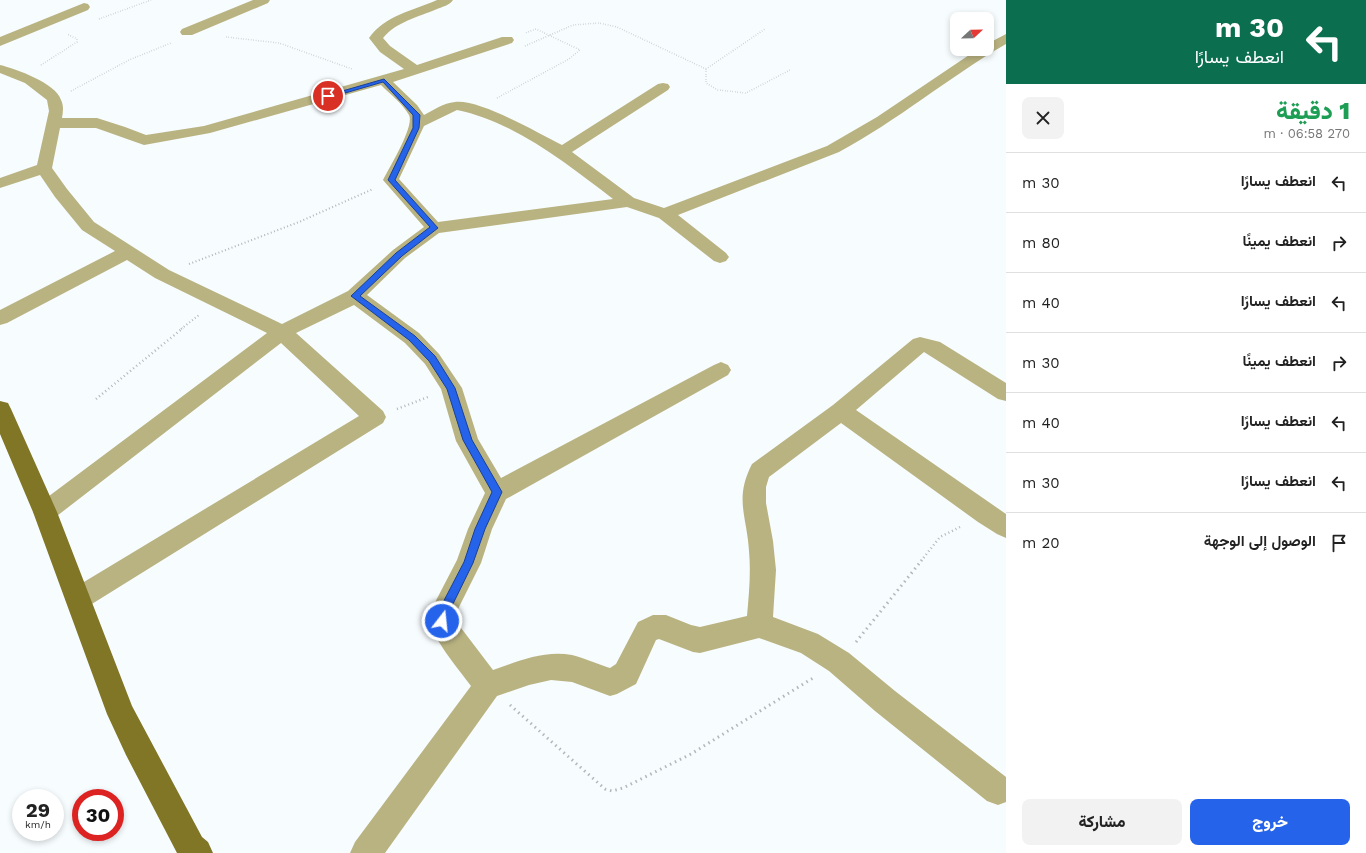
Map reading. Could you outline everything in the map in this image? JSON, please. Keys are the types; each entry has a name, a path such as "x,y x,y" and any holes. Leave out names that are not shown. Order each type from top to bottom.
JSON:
{"main road":[{"path":"0,409 45,512 121,714 191,851"}],"street":[{"path":"188,32 264,0"},
{"path":"415,70 385,49 376,38 380,31 393,23 447,0"},
{"path":"0,42 84,7"},
{"path":"665,214 833,149 857,137 959,67 1006,38"},
{"path":"54,123 97,123 120,130 140,139 149,140 224,126 384,80 507,40"},
{"path":"0,69 24,76 41,86 54,99 56,111 44,168 61,193 88,226 162,274 282,332 375,417 78,599"},
{"path":"384,80 416,115 417,124 391,180 434,228"},
{"path":"562,152 663,87"},
{"path":"417,124 450,107 464,106 477,110 520,129 562,152 628,202 665,214 720,257"},
{"path":"0,183 44,168"},
{"path":"45,512 282,332 355,296 399,254 434,228 628,202"},
{"path":"0,318 128,252"},
{"path":"355,296 412,338 432,359 451,388 467,440 497,492"},
{"path":"759,625 763,572 761,538 756,514 754,490 755,479 760,471 841,411 918,346 923,344 933,347 1006,393"},
{"path":"488,686 454,640 442,621 442,614 468,563 480,529 497,492 721,370"},
{"path":"841,411 986,515 1006,527"},
{"path":"366,853 488,686 529,671 551,667 572,669 610,682 617,680 626,674 647,631 650,628 662,626 693,640 700,640 759,625 809,643 839,662 885,701 998,790"}],"path":[{"path":"92,22 151,0"},
{"path":"507,40 526,46 550,35 581,24 594,22 604,23 617,27 706,69"},
{"path":"477,110 569,59 580,50 534,29"},
{"path":"706,69 764,29"},
{"path":"24,76 77,42 77,39 63,32 70,30"},
{"path":"54,99 129,60 168,45 188,32 279,43 384,80"},
{"path":"706,69 706,83 710,87 718,90 741,93 751,91 790,70"},
{"path":"162,274 299,222 391,180"},
{"path":"96,399 216,301"},
{"path":"375,417 451,388"},
{"path":"488,686 605,789 612,791 623,788 691,754 839,662 940,537"}],"route":[{"path":"328,96 384,80 416,115 416,128 391,180 434,228 399,254 383,271 355,296 412,338 432,359 451,388 467,440 497,492 480,529 468,563 442,614 442,621"}]}
